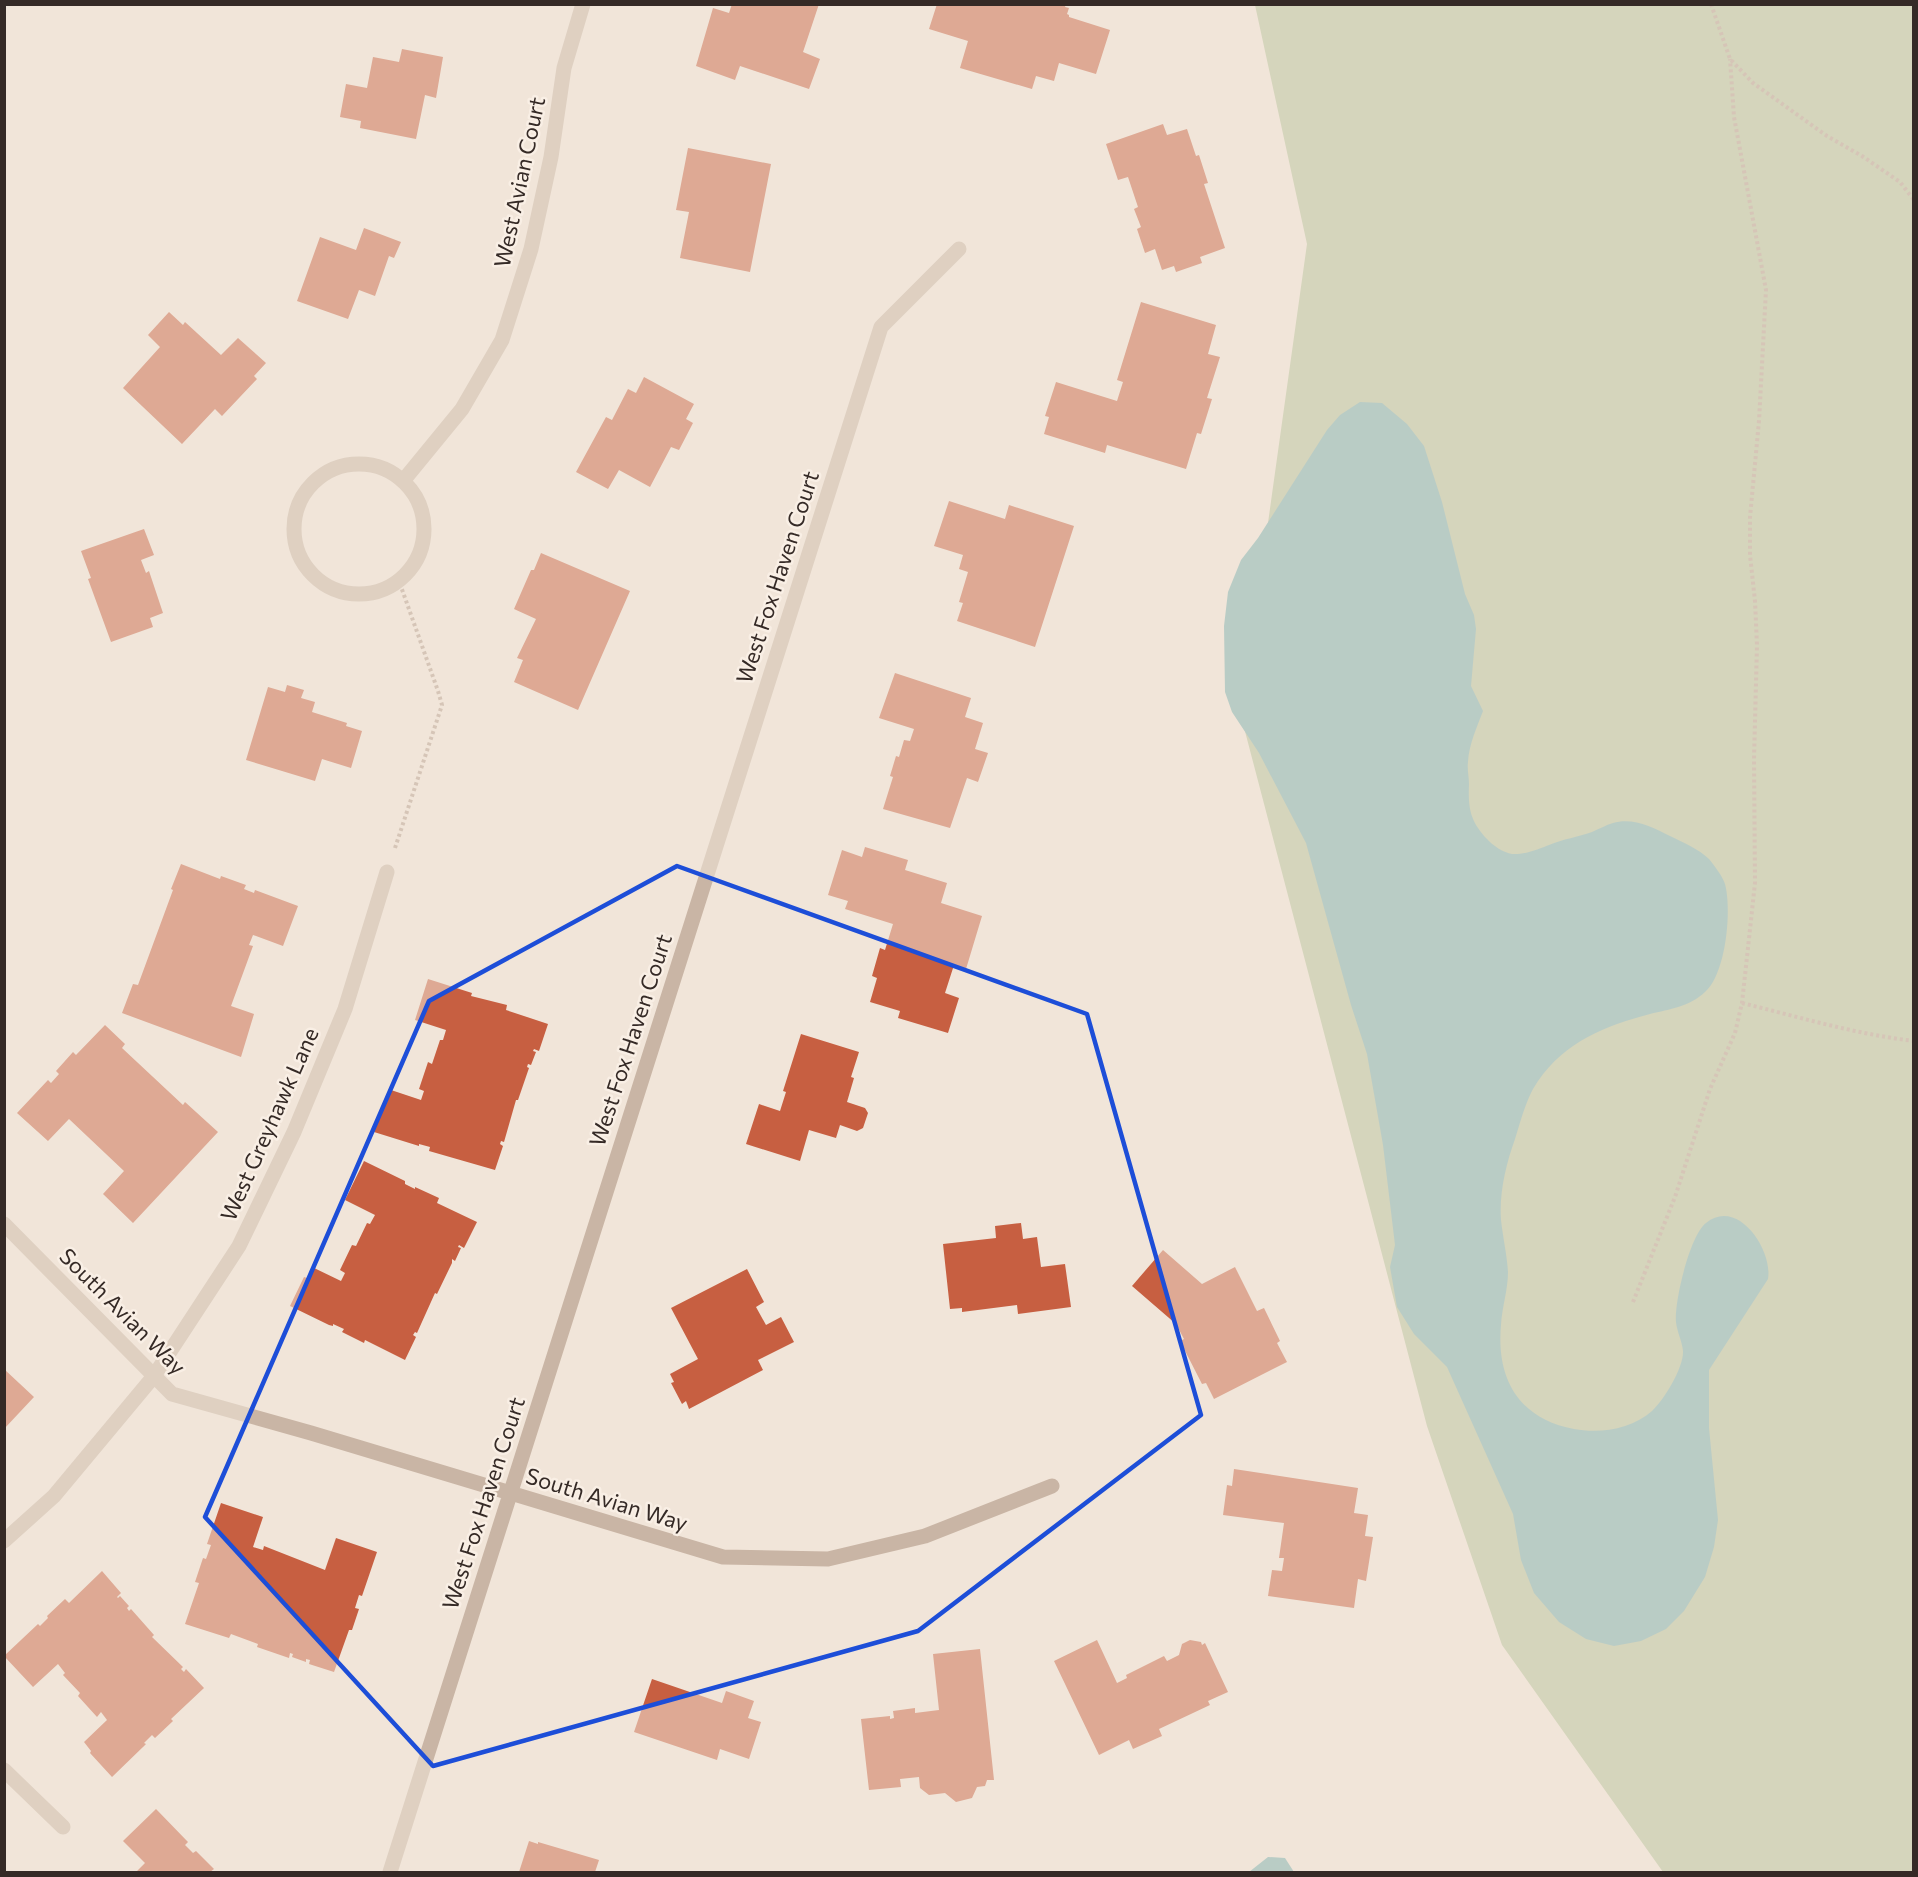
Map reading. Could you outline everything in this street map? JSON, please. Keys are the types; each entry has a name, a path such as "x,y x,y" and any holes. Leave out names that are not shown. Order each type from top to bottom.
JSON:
{"street":[{"name":"West Avian Court","path":"404,480 462,408 502,340 531,249 551,158 564,68 583,4"},
{"name":"West Fox Haven Court","path":"390,1872 881,327 959,249"},
{"path":"346,464 367,464 387,469 404,480 418,499 424,520 423,543 415,564 399,581 380,592 357,595 335,591 315,579 301,561 294,542 294,521 299,501 311,484 327,472 346,464"},
{"name":"West Greyhawk Lane","path":"4,1541 54,1496 154,1376 239,1246 294,1132 345,1010 387,872"},
{"name":"South Avian Way","path":"4,1224 172,1394 311,1433 723,1557 828,1559 925,1536 1052,1486"},
{"path":"4,1770 63,1827"}],"path":[{"path":"1633,1302 1675,1197 1710,1089 1735,1033 1742,1003 1755,883 1754,759 1757,645 1750,555 1750,517 1759,421 1766,290 1734,117 1730,59 1711,4"},
{"path":"1730,59 1762,90 1827,136 1900,182 1914,200"},
{"path":"387,872 442,705 399,581"},
{"path":"1742,1003 1841,1028 1914,1041"}],"highlighted area":[{"path":"677,866 1087,1014 1201,1415 918,1631 433,1766 205,1517 429,1001"}],"green space":[{"path":"1255,5 1913,5 1913,1872 1663,1872 1502,1645 1427,1426 1241,716 1307,244"}],"water":[{"path":"1360,402 1382,403 1407,424 1424,446 1442,502 1465,594 1474,615 1476,629 1471,686 1483,711 1469,755 1469,800 1474,820 1481,832 1498,848 1517,854 1587,834 1620,821 1635,822 1657,829 1700,852 1713,864 1725,884 1728,909 1726,941 1718,971 1712,983 1705,992 1692,1001 1679,1007 1615,1025 1583,1040 1556,1060 1533,1089 1509,1158 1502,1189 1501,1220 1508,1272 1500,1345 1507,1379 1525,1406 1555,1424 1574,1429 1594,1431 1615,1429 1635,1422 1652,1411 1667,1391 1677,1374 1683,1351 1676,1322 1680,1285 1694,1241 1706,1223 1718,1217 1729,1217 1741,1221 1759,1241 1765,1254 1768,1279 1709,1370 1709,1428 1718,1520 1714,1547 1705,1577 1684,1611 1666,1629 1641,1641 1614,1646 1586,1639 1559,1622 1534,1593 1521,1560 1513,1514 1447,1367 1414,1334 1397,1307 1390,1267 1395,1245 1383,1145 1367,1054 1306,843 1259,753 1232,712 1225,692 1224,626 1228,592 1241,560 1258,538 1327,430 1340,415"},
{"path":"1268,1857 1285,1858 1294,1872 1249,1872"}],"building":[{"path":"732,4 819,4 803,52 820,59 809,89 740,66 735,80 696,66 713,8 729,13"},
{"path":"937,4 1066,4 1065,7 1069,8 1067,14 1069,17 1110,30 1096,74 1059,63 1054,81 1036,76 1032,89 960,68 968,41 929,29"},
{"path":"402,49 443,57 436,98 425,95 416,139 360,128 361,121 340,117 346,84 367,88 373,57 399,62"},
{"path":"1163,124 1167,135 1187,129 1208,183 1204,184 1225,248 1200,257 1202,263 1176,272 1174,266 1162,270 1155,249 1145,253 1137,229 1141,227 1134,209 1138,207 1128,177 1118,180 1106,144"},
{"path":"688,148 771,164 750,272 680,258 689,212 676,210"},
{"path":"364,228 401,242 394,258 389,256 375,296 359,290 348,319 297,301 320,237 356,250"},
{"path":"1141,302 1216,325 1208,354 1220,357 1207,398 1212,399 1201,434 1197,433 1186,469 1107,445 1105,453 1044,434 1049,417 1045,416 1056,382 1117,401 1123,382 1117,380"},
{"path":"169,312 183,325 185,322 221,355 238,338 266,363 254,376 257,379 222,416 215,409 182,444 123,388 160,347 148,335"},
{"path":"644,377 694,404 686,419 693,423 679,450 671,447 650,487 619,470 608,489 576,472 606,417 612,420 628,389 636,393"},
{"path":"949,501 1005,519 1009,505 1074,526 1035,647 957,621 963,603 959,602 968,572 959,569 963,555 934,546"},
{"path":"144,529 154,555 141,560 146,573 149,571 163,613 150,618 153,627 111,642 88,579 91,578 81,551"},
{"path":"541,553 630,591 578,710 514,682 523,660 517,658 536,619 514,609"},
{"path":"895,673 971,698 965,717 983,723 975,749 988,753 978,782 967,778 950,828 883,809 893,777 890,776 896,756 899,757 904,740 910,741 914,729 879,718"},
{"path":"287,685 304,690 301,698 315,702 312,712 347,723 346,726 362,731 351,768 322,759 315,781 246,760 268,687 285,692"},
{"path":"865,847 908,860 905,870 947,883 941,903 982,916 966,969 954,965 945,993 959,998 948,1033 898,1018 900,1011 870,1002 877,978 872,976 880,948 885,950 893,924 845,909 848,901 828,895 842,850 862,857"},
{"path":"181,864 220,879 221,876 246,885 244,889 254,893 255,890 298,906 283,946 253,935 249,945 253,946 231,1006 254,1014 241,1057 122,1013 133,984 138,985"},
{"path":"428,979 472,993 471,996 507,1005 506,1010 548,1024 539,1051 534,1049 533,1051 536,1052 531,1065 528,1064 529,1068 518,1100 516,1100 504,1142 501,1141 500,1144 503,1146 495,1170 429,1151 430,1147 419,1144 419,1146 374,1132 384,1101 387,1102 391,1090 421,1100 424,1091 419,1089 428,1062 432,1064 440,1040 443,1040 446,1030 415,1020"},
{"path":"105,1025 125,1044 122,1048 183,1105 185,1102 218,1132 133,1223 103,1194 124,1171 69,1119 48,1141 17,1113 48,1080 51,1083 59,1074 56,1071 73,1052 76,1055"},
{"path":"801,1034 859,1052 851,1077 854,1078 847,1102 865,1108 868,1113 863,1128 857,1131 840,1125 836,1138 809,1130 800,1161 746,1144 759,1104 780,1111 786,1092 783,1091"},
{"path":"364,1161 405,1181 405,1184 415,1189 415,1187 439,1198 437,1203 477,1222 464,1248 459,1245 458,1247 461,1248 455,1261 452,1259 417,1333 413,1335 416,1337 405,1360 365,1340 364,1343 342,1332 344,1329 333,1324 333,1326 329,1325 290,1306 304,1277 307,1278 312,1267 341,1281 345,1273 340,1270 352,1245 356,1246 367,1223 370,1224 375,1215 345,1200"},
{"path":"1021,1223 1023,1239 1037,1237 1041,1267 1065,1264 1071,1307 1018,1314 1017,1305 962,1312 962,1308 950,1309 943,1244 996,1238 995,1226"},
{"path":"1163,1250 1202,1284 1235,1267 1257,1311 1264,1308 1287,1362 1214,1399 1206,1383 1202,1384 1180,1341 1184,1339 1176,1324 1132,1286"},
{"path":"747,1269 764,1302 756,1307 766,1325 781,1317 794,1342 758,1360 763,1370 689,1409 686,1401 682,1404 671,1383 674,1382 670,1374 698,1359 671,1308"},
{"path":"4,1369 34,1397 4,1429"},
{"path":"1234,1469 1358,1488 1354,1513 1368,1515 1365,1536 1373,1537 1366,1581 1358,1579 1354,1608 1268,1596 1272,1570 1282,1571 1284,1558 1279,1558 1284,1523 1223,1515 1227,1485 1232,1486"},
{"path":"221,1503 263,1517 253,1547 263,1550 264,1546 325,1570 336,1538 377,1552 362,1596 359,1595 355,1608 359,1609 352,1630 349,1630 334,1672 309,1664 310,1660 306,1659 306,1662 292,1657 293,1654 290,1653 289,1658 257,1647 258,1644 231,1634 229,1638 185,1624 199,1583 195,1582 203,1558 206,1559 211,1545 207,1544"},
{"path":"102,1571 121,1593 117,1597 120,1596 129,1606 127,1608 129,1611 131,1609 154,1635 152,1637 183,1667 181,1669 184,1672 186,1669 204,1688 171,1719 173,1721 155,1738 152,1735 144,1743 146,1744 112,1777 90,1753 91,1751 84,1742 107,1720 101,1712 97,1717 78,1696 80,1693 63,1675 65,1673 58,1664 33,1687 4,1656 38,1624 40,1626 65,1599 69,1603"},
{"path":"1097,1640 1117,1683 1127,1678 1126,1675 1164,1656 1167,1661 1179,1655 1182,1644 1190,1640 1201,1642 1202,1645 1205,1643 1228,1692 1208,1701 1210,1705 1159,1729 1162,1736 1133,1749 1129,1740 1099,1755 1054,1661"},
{"path":"980,1649 994,1780 987,1780 985,1786 977,1787 972,1798 956,1802 945,1793 929,1795 920,1788 919,1777 900,1779 901,1787 869,1790 861,1719 890,1716 890,1719 894,1718 893,1711 915,1708 915,1713 939,1710 933,1654"},
{"path":"652,1679 722,1703 726,1691 754,1701 748,1718 761,1722 749,1759 720,1749 717,1760 634,1732"},
{"path":"156,1809 188,1842 185,1845 193,1853 196,1851 214,1869 210,1872 136,1872 145,1863 123,1841"},
{"path":"529,1841 599,1860 595,1872 519,1872"}]}
